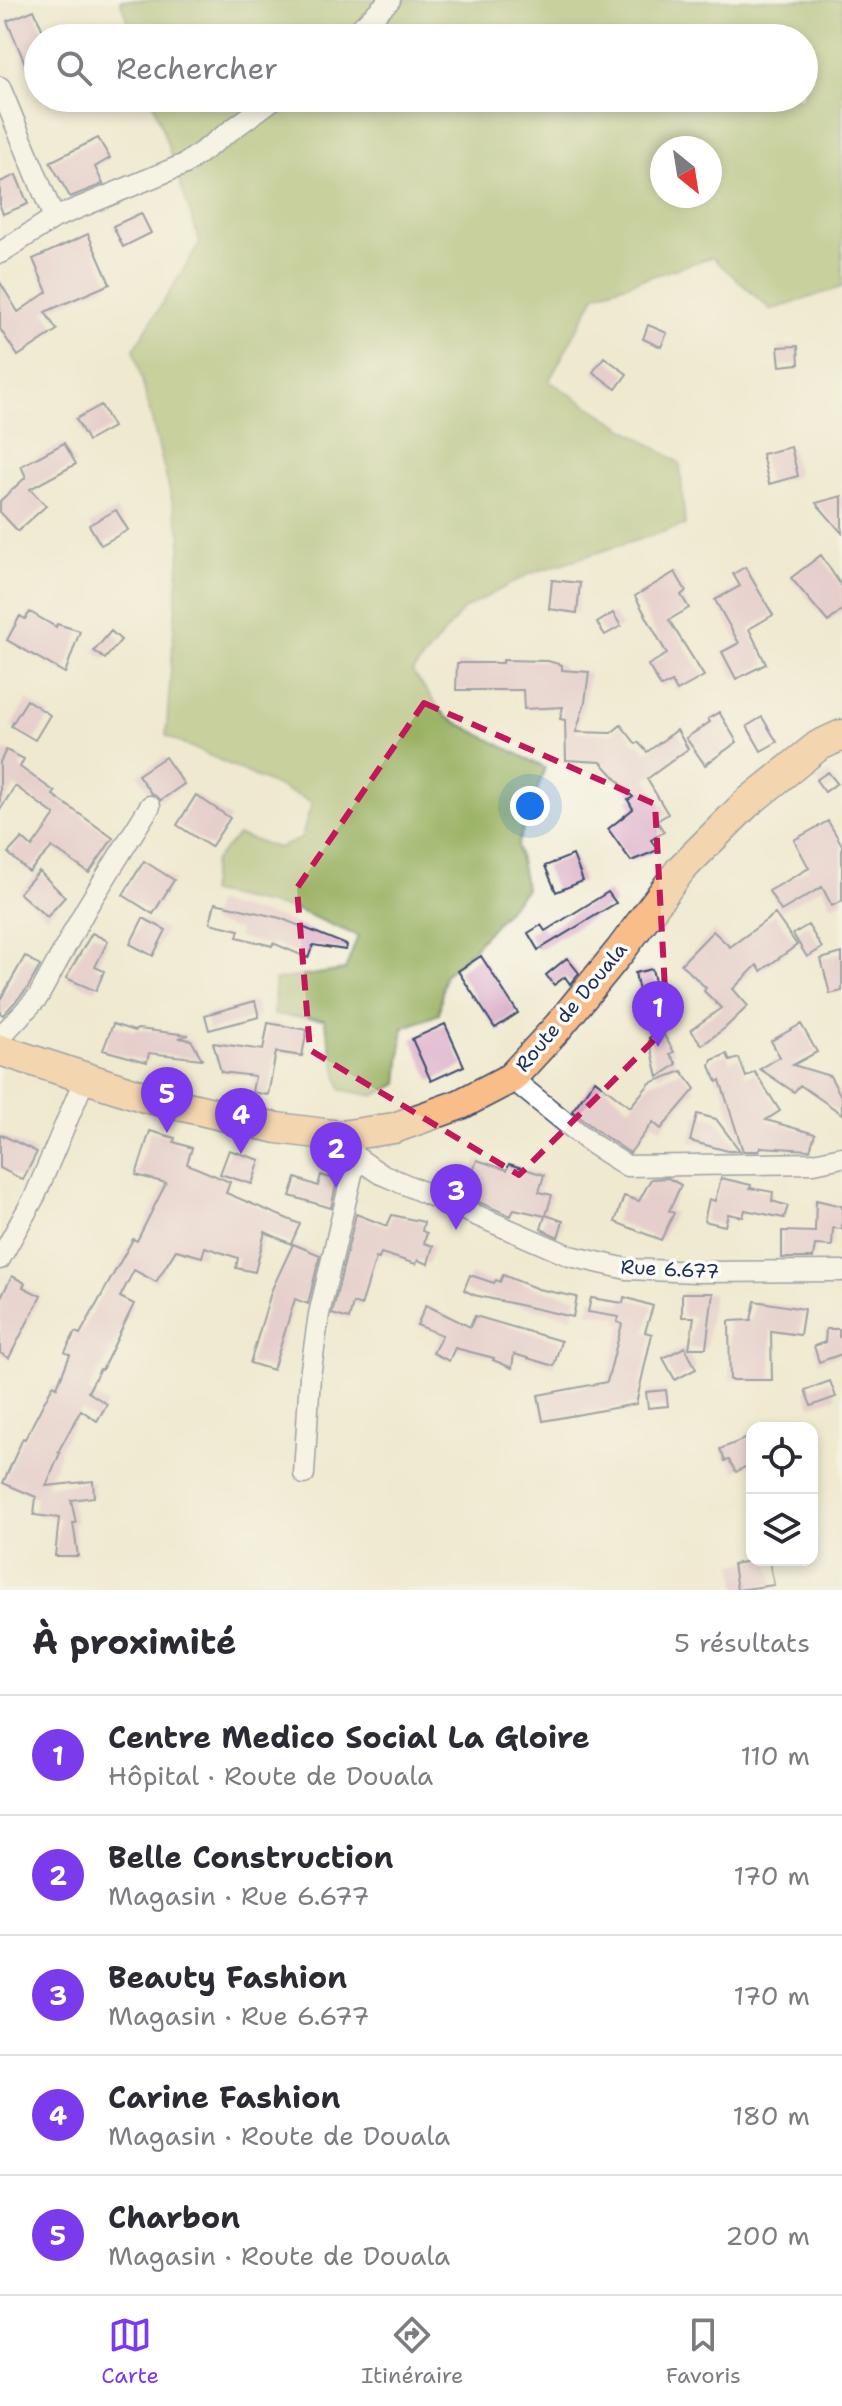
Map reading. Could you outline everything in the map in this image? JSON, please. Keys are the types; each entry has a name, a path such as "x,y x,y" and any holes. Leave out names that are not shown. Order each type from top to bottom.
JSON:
{"highway":[{"name":"Route de Douala","path":"0,1050 145,1097 349,1146 461,1104 511,1078 558,1027 620,951 681,869 746,804 818,746 842,735"}],"street":[{"path":"365,24 390,0"},
{"path":"0,87 54,218"},
{"path":"0,253 54,218 185,164 256,112"},
{"path":"0,1037 29,1010 38,997 87,907 150,806"},
{"path":"0,1259 35,1196 85,1078"},
{"path":"511,1078 592,1144 627,1166 814,1163 842,1157"},
{"path":"304,1474 310,1376 349,1146"},
{"name":"Rue 6.677","path":"349,1146 379,1173 407,1187 570,1256 627,1269 842,1271"}],"highlighted area":[{"path":"424,703 655,804 667,1027 519,1175 310,1050 297,888"}],"green space":[{"path":"120,0 842,0 842,287 771,310 712,257 596,294 549,381 680,463 685,525 529,574 464,609 412,672 446,717 545,768 517,846 526,889 470,952 444,976 439,1014 403,1028 398,1084 374,1096 341,1090 324,1019 274,1015 275,980 345,970 358,936 297,910 209,892 214,861 238,835 278,848 301,839 312,802 166,736 181,536 134,349 200,243 157,112 818,112 818,24 128,24"}],"building":[{"path":"34,10 40,24 24,24 24,61 7,21"},
{"path":"98,138 110,158 95,167 103,184 70,197 50,162"},
{"path":"16,175 28,204 3,214 0,182"},
{"path":"141,213 151,233 123,247 113,226"},
{"path":"88,234 110,284 45,312 57,330 18,356 0,329 0,282 18,312 47,292 33,259"},
{"path":"648,325 667,333 661,347 643,339"},
{"path":"798,346 799,364 780,366 778,347"},
{"path":"604,357 627,374 616,389 593,372"},
{"path":"101,405 113,427 88,441 76,419"},
{"path":"64,443 76,464 30,489 46,506 18,531 0,512 0,501 26,477 21,466"},
{"path":"791,447 798,476 769,484 762,454"},
{"path":"842,496 842,533 816,503"},
{"path":"116,510 128,530 101,545 89,525"},
{"path":"821,555 842,587 842,610 828,622 791,578"},
{"path":"745,567 773,615 749,629 766,664 736,679 722,652 739,643 715,600 740,586 733,574"},
{"path":"675,572 686,591 681,595 689,608 669,620 704,676 677,691 672,682 661,687 648,665 667,654 635,596"},
{"path":"552,580 580,583 577,613 549,609"},
{"path":"30,612 56,627 57,624 80,631 65,673 7,640 20,616 25,619"},
{"path":"613,613 621,626 605,635 597,623"},
{"path":"111,631 121,640 105,659 94,651"},
{"path":"503,660 548,661 562,665 562,670 589,672 585,702 576,732 611,733 621,725 647,752 677,730 688,749 647,779 668,814 657,821 664,832 651,840 658,850 631,861 608,829 633,809 628,800 633,797 601,762 566,760 565,720 560,719 563,707 524,709 523,690 456,690 457,663 503,663"},
{"path":"27,700 50,715 35,740 11,726"},
{"path":"719,712 737,742 705,765 686,738"},
{"path":"762,717 777,742 761,751 747,726"},
{"path":"6,750 24,759 20,767 55,792 53,795 113,838 89,873 52,847 29,872 8,853 22,838 32,847 55,815 15,786 0,810 0,762"},
{"path":"165,757 184,784 161,800 151,793 138,775"},
{"path":"828,772 837,783 825,792 816,780"},
{"path":"196,795 230,818 211,847 177,825"},
{"path":"828,821 842,845 842,901 832,906 822,887 781,911 769,891 809,868 794,840"},
{"path":"573,855 583,881 556,892 545,866"},
{"path":"144,861 174,880 153,914 123,895"},
{"path":"39,871 65,897 47,917 19,893"},
{"path":"608,892 616,903 538,950 528,933 541,925 545,931"},
{"path":"215,903 280,918 347,945 346,950 313,945 308,958 273,943 272,946 237,937 239,930 210,923"},
{"path":"775,914 797,945 761,971 757,965 733,989 748,1006 702,1045 691,1030 721,1008 681,964 713,931 730,947"},
{"path":"143,918 166,930 153,956 130,944"},
{"path":"808,925 822,948 807,957 793,934"},
{"path":"92,933 108,941 95,967 104,971 96,991 66,978"},
{"path":"842,953 842,991 830,994 821,959"},
{"path":"25,956 40,966 27,989 3,1015 0,1013 0,1000"},
{"path":"481,956 518,1013 495,1028 458,971"},
{"path":"567,958 579,973 570,984 565,977 554,985 546,975"},
{"path":"652,969 656,986 639,991 635,973"},
{"path":"255,1001 259,1017 209,1030 205,1015"},
{"path":"268,1023 307,1030 302,1056 276,1052 268,1095 252,1092 255,1076 221,1072 213,1043 263,1050"},
{"path":"113,1024 134,1031 189,1035 179,1038 191,1040 202,1059 149,1053 147,1062 103,1050"},
{"path":"445,1024 464,1066 431,1081 412,1039"},
{"path":"801,1024 817,1052 793,1065 830,1076 842,1098 842,1114 800,1085 794,1092 760,1069 780,1057 771,1041"},
{"path":"661,1030 677,1064 658,1077 649,1038"},
{"path":"727,1054 730,1061 739,1058 746,1077 755,1072 780,1111 766,1120 815,1134 810,1150 761,1147 759,1151 743,1151 720,1080 717,1082 710,1066 712,1060"},
{"path":"682,1071 695,1089 661,1129 653,1122 630,1153 572,1111 595,1080 630,1107 650,1083"},
{"path":"697,1114 716,1119 740,1151 690,1141"},
{"path":"150,1131 175,1138 174,1142 192,1148 187,1164 230,1182 226,1193 300,1224 291,1244 265,1232 255,1272 236,1268 238,1258 205,1247 202,1257 176,1250 156,1282 134,1270 120,1297 134,1304 88,1392 107,1404 97,1421 81,1410 58,1452 46,1486 93,1481 94,1497 71,1500 78,1556 55,1556 59,1518 34,1515 36,1497 3,1483 23,1438 53,1385 57,1387 70,1355 65,1352 75,1332 80,1334 133,1239 137,1241 166,1183 136,1175"},
{"path":"0,1134 37,1152 23,1180 0,1168"},
{"path":"229,1150 260,1160 252,1184 220,1174"},
{"path":"477,1160 507,1170 509,1164 544,1175 539,1192 552,1195 546,1215 563,1221 558,1237 541,1229 545,1216 514,1209 511,1216 441,1186 446,1168 471,1176"},
{"path":"321,1175 337,1180 331,1208 290,1196 296,1178 318,1186"},
{"path":"668,1178 681,1185 669,1211 674,1213 661,1240 615,1222 624,1196 639,1201 651,1179"},
{"path":"721,1178 773,1192 772,1201 788,1206 784,1218 745,1210 743,1217 728,1214 725,1226 704,1221 709,1199 715,1201"},
{"path":"816,1200 842,1206 842,1229 833,1228 832,1246 815,1245 813,1258 782,1258 782,1231 815,1232"},
{"path":"356,1214 387,1226 392,1215 424,1222 422,1231 427,1233 424,1243 433,1246 428,1264 418,1260 416,1264 381,1253 379,1259 376,1258 361,1306 353,1303 349,1319 332,1314"},
{"path":"293,1244 320,1255 308,1304 295,1299 273,1370 250,1363 272,1289"},
{"path":"470,1275 494,1283 496,1280 500,1282 503,1275 538,1289 577,1297 573,1317 474,1295 464,1290"},
{"path":"12,1276 25,1283 23,1287 41,1296 9,1358 0,1353 0,1299"},
{"path":"682,1293 713,1293 706,1348 689,1348 694,1317 682,1317"},
{"path":"624,1297 653,1306 645,1332 652,1334 636,1404 543,1421 538,1395 607,1382 622,1324 617,1322 619,1317 588,1312 591,1298 623,1303"},
{"path":"755,1301 804,1309 800,1335 771,1331 772,1380 730,1380 729,1321 751,1320"},
{"path":"426,1305 470,1327 475,1316 561,1341 554,1366 514,1354 512,1368 494,1358 455,1348 449,1361 433,1353 442,1335 417,1325"},
{"path":"826,1329 839,1329 842,1354 819,1362 814,1346 825,1342"},
{"path":"685,1347 696,1369 675,1380 663,1358"},
{"path":"830,1381 836,1397 811,1406 805,1390"},
{"path":"666,1390 668,1406 648,1408 646,1392"},
{"path":"746,1438 746,1466 736,1472 729,1460 725,1461 720,1449"},
{"path":"746,1562 746,1566 770,1566 774,1585 737,1590 733,1564"}],"place":[{"name":"Centre Medico Social La Gloire","path":"658,1047"},
{"name":"Charbon","path":"167,1133"},
{"name":"Carine Fashion","path":"241,1154"},
{"name":"Belle Construction","path":"336,1188"},
{"name":"Beauty Fashion","path":"456,1230"}]}
